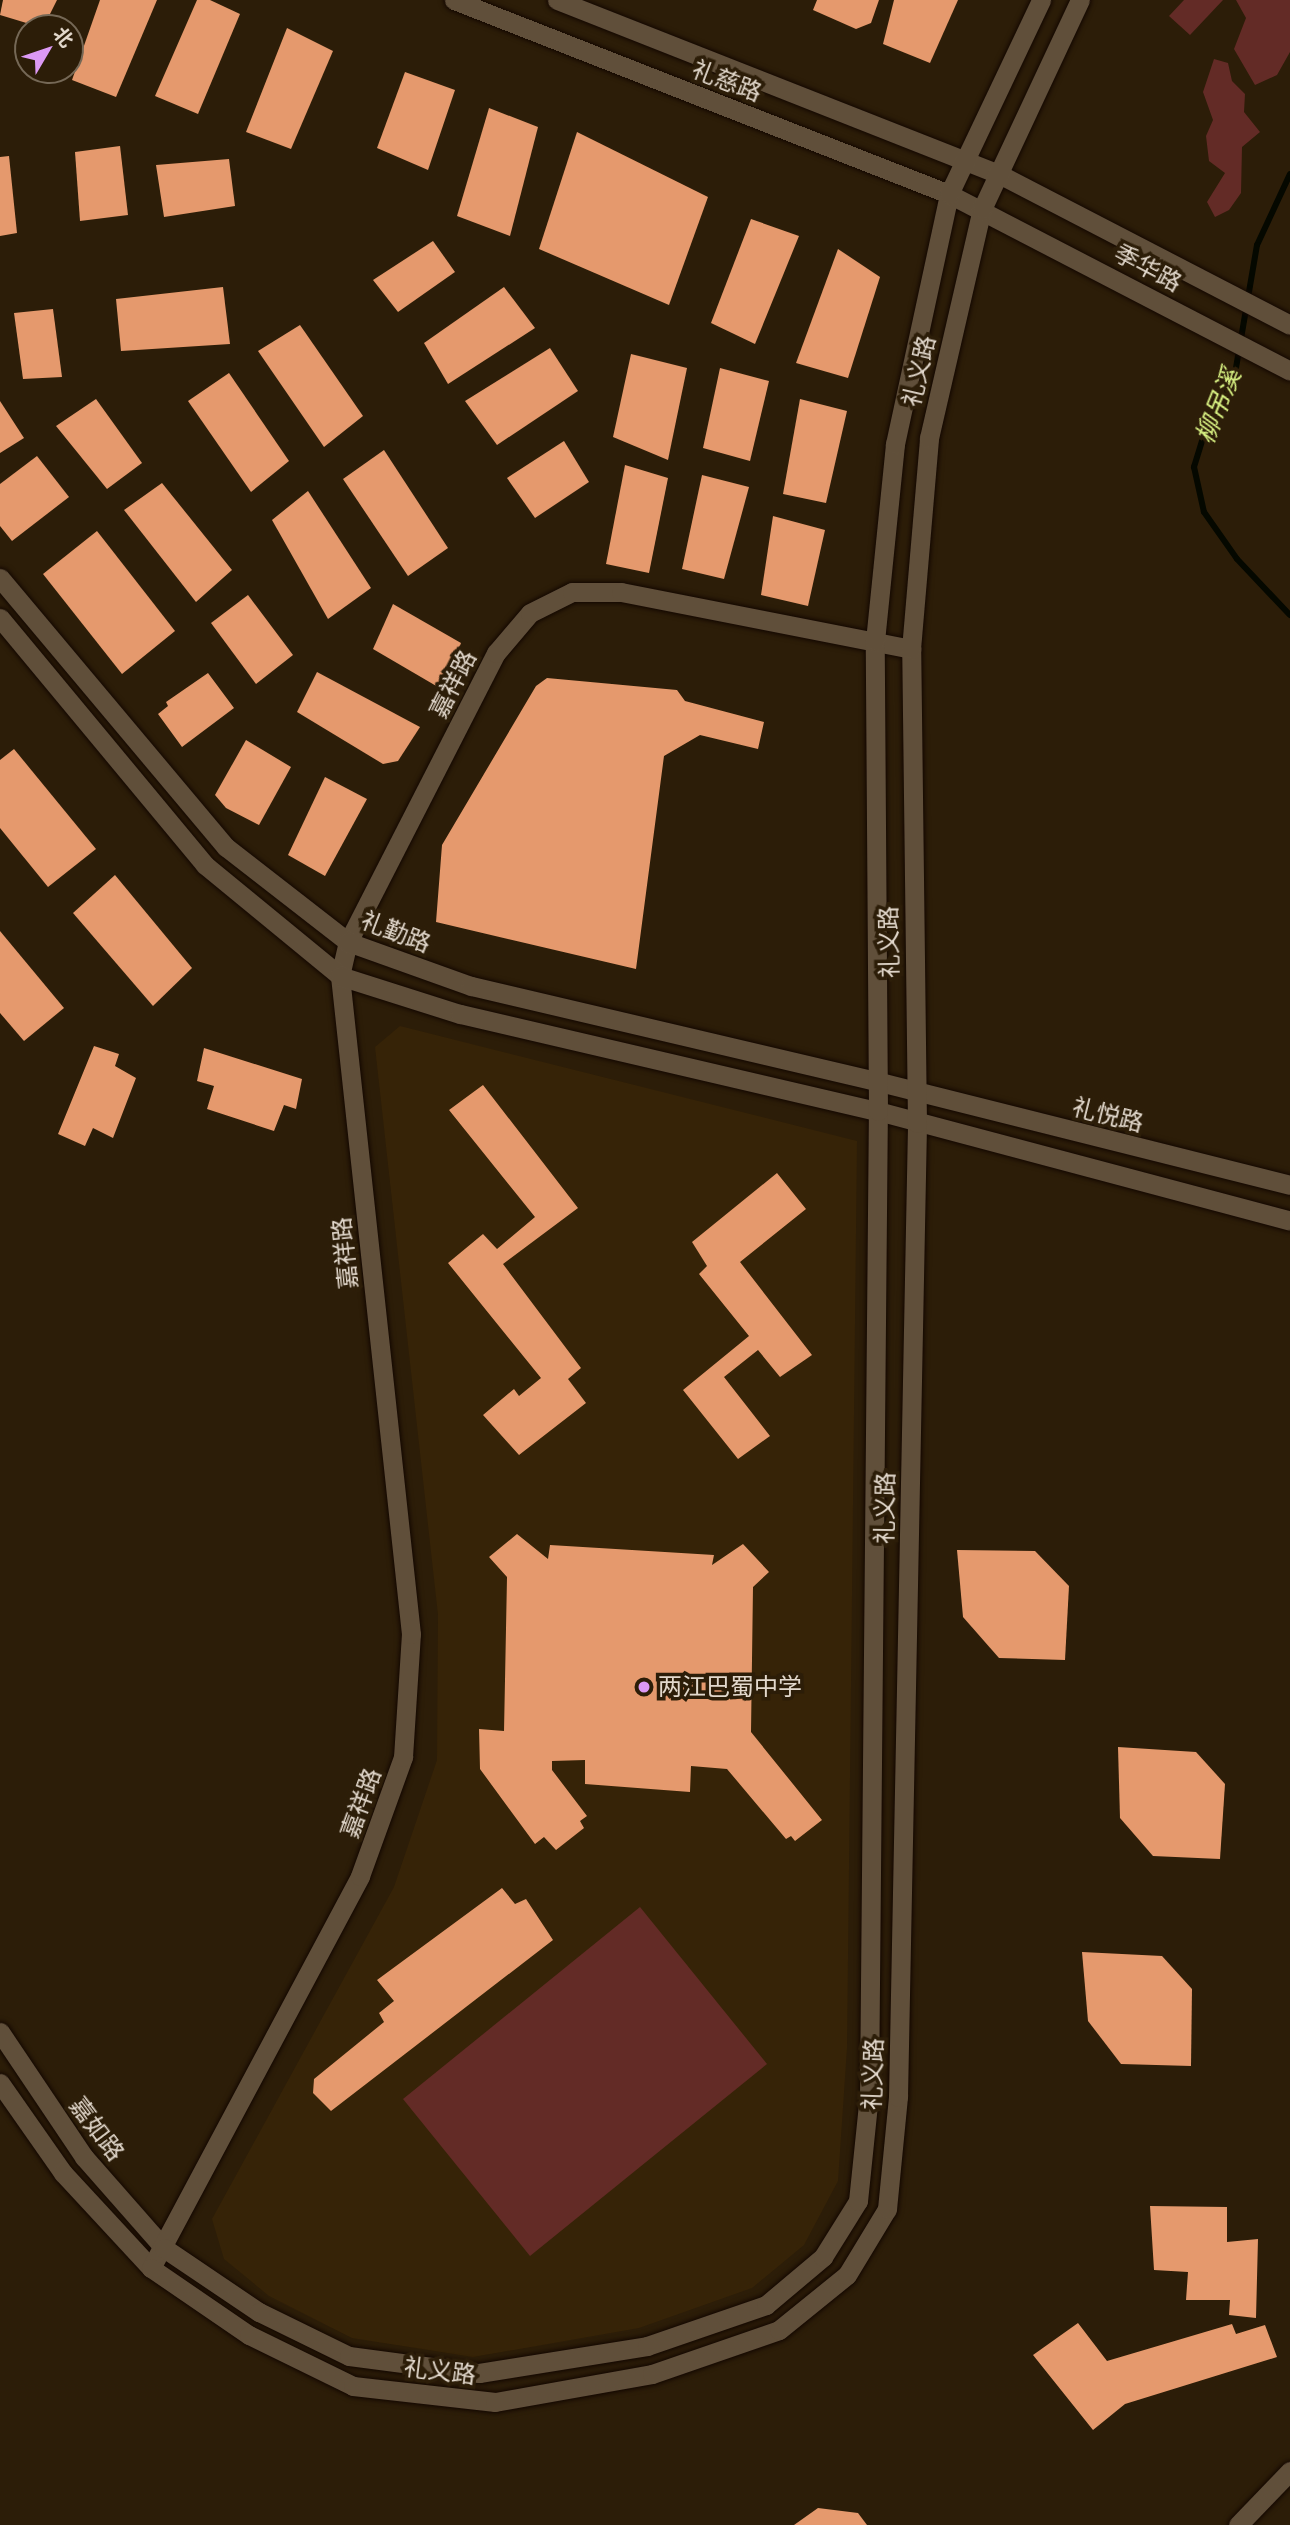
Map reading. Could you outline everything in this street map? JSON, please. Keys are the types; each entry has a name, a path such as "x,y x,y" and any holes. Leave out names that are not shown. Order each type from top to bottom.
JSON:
{"main road":[{"name":"礼慈路","path":"454,0 982,209"},
{"name":"礼慈路","path":"557,0 997,173"},
{"name":"礼义路","path":"164,2248 259,2312 349,2356 479,2373 647,2346 766,2305 823,2258 858,2201 869,2094 878,1111 875,641 895,444 949,194 1041,0"},
{"name":"礼义路","path":"151,2268 249,2335 353,2386 495,2402 652,2374 779,2330 847,2275 887,2208 898,2097 917,1123 911,649 929,439 982,209 1080,0"},
{"name":"季华路","path":"997,173 1290,325"},
{"name":"季华路","path":"982,209 1290,371"},
{"name":"礼勤路","path":"0,578 226,847 348,942 471,986 915,1092"},
{"name":"嘉祥路","path":"151,2268 360,1876 403,1757 411,1634 340,976 348,942 496,653 530,613 572,592 621,592 911,649"},
{"path":"0,618 205,864 340,976 460,1014 878,1111 1290,1221"},
{"name":"礼悦路","path":"915,1092 1290,1185"},
{"name":"嘉如路","path":"0,2032 84,2157 164,2248"},
{"name":"嘉如路","path":"0,2082 63,2173 151,2268"},
{"path":"1238,2525 1290,2471"}],"shaded area":[{"path":"1184,0 1223,0 1190,35 1169,16"},
{"path":"1236,0 1290,0 1290,52 1277,75 1255,85 1234,49 1246,18"},
{"path":"1214,59 1228,63 1232,81 1245,94 1244,112 1260,132 1242,147 1241,193 1229,210 1215,217 1207,202 1225,173 1209,161 1206,136 1213,120 1203,92"},
{"name":"两江巴蜀中学","path":"400,1026 857,1141 847,2048 838,2181 804,2245 752,2288 639,2328 473,2357 352,2338 269,2296 224,2259 212,2219 394,1887 437,1760 438,1615 375,1047"},
{"path":"640,1907 767,2064 530,2256 403,2099"}],"building":[{"path":"3,0 57,0 50,14 14,14 14,19 0,15"},
{"path":"100,0 157,0 116,97 82,84 84,46"},
{"path":"197,0 210,0 240,14 198,114 155,96"},
{"path":"817,0 879,0 871,23 856,29 813,10"},
{"path":"894,0 958,0 930,63 883,44"},
{"path":"287,28 333,51 291,149 246,132"},
{"path":"405,72 455,90 428,170 377,148"},
{"path":"489,108 538,127 510,236 457,216"},
{"path":"577,132 708,197 669,305 539,249"},
{"path":"120,146 128,215 80,221 75,152"},
{"path":"9,156 17,233 0,236 0,157"},
{"path":"229,159 235,206 164,217 156,165"},
{"path":"751,219 799,236 755,344 711,323"},
{"path":"433,241 455,272 398,312 373,280"},
{"path":"838,249 880,277 848,378 796,363"},
{"path":"223,287 230,344 121,351 116,299"},
{"path":"504,287 535,328 448,384 424,343"},
{"path":"53,309 62,377 23,379 14,313"},
{"path":"300,325 363,416 324,447 258,351"},
{"path":"550,348 578,391 497,445 465,401"},
{"path":"631,354 687,368 668,460 613,437"},
{"path":"720,368 769,381 750,461 703,448"},
{"path":"229,373 289,461 251,492 188,401"},
{"path":"96,399 142,463 107,489 56,426"},
{"path":"800,399 847,411 826,503 783,494"},
{"path":"0,401 24,438 0,453"},
{"path":"564,441 589,482 535,518 507,478"},
{"path":"384,450 448,548 408,576 343,479"},
{"path":"37,456 69,497 12,541 0,526 0,484"},
{"path":"625,465 668,478 649,573 606,564"},
{"path":"702,475 749,487 724,579 682,569"},
{"path":"162,483 232,570 196,602 124,510"},
{"path":"308,491 371,588 328,619 272,520"},
{"path":"773,516 825,530 808,606 761,595"},
{"path":"97,531 175,631 122,674 43,574"},
{"path":"248,595 293,655 256,684 211,623"},
{"path":"393,604 461,643 447,681 438,687 373,649"},
{"path":"317,672 420,727 398,761 383,764 297,712"},
{"path":"208,673 234,708 182,747 158,714 168,706 166,702"},
{"path":"547,678 677,690 685,701 764,722 758,749 700,735 664,756 636,969 436,922 442,845 536,686"},
{"path":"246,740 291,767 259,825 226,808 215,795"},
{"path":"14,749 96,849 48,887 0,828 0,760"},
{"path":"325,777 367,799 325,876 288,855"},
{"path":"115,875 192,968 153,1006 73,913"},
{"path":"0,931 64,1008 24,1041 0,1013"},
{"path":"94,1046 119,1054 115,1066 136,1078 113,1138 93,1128 85,1146 58,1134"},
{"path":"204,1048 302,1079 296,1109 284,1105 274,1131 207,1109 214,1086 197,1081"},
{"path":"483,1085 578,1208 503,1264 581,1368 568,1379 586,1403 519,1455 483,1415 514,1389 519,1396 541,1378 448,1263 483,1234 497,1249 535,1217 449,1110"},
{"path":"777,1173 806,1209 740,1262 812,1355 780,1377 758,1350 724,1377 770,1436 738,1459 683,1390 749,1336 699,1274 707,1266 692,1242"},
{"path":"517,1534 548,1559 550,1545 714,1555 712,1565 743,1544 769,1572 753,1587 751,1732 822,1820 795,1841 791,1836 786,1839 727,1769 691,1766 690,1792 585,1784 585,1760 552,1761 552,1770 587,1816 580,1821 584,1828 556,1850 544,1837 535,1844 480,1769 479,1729 504,1731 507,1577 489,1557"},
{"path":"957,1550 1035,1551 1069,1586 1065,1660 999,1658 963,1617"},
{"path":"1118,1747 1196,1752 1225,1784 1220,1859 1153,1856 1120,1818"},
{"path":"502,1888 515,1904 526,1899 553,1940 331,2111 313,2093 314,2079 384,2022 379,2013 394,2001 377,1980"},
{"path":"1082,1952 1162,1956 1192,1989 1191,2066 1121,2064 1088,2021"},
{"path":"1150,2206 1227,2207 1227,2242 1258,2239 1256,2318 1229,2315 1230,2300 1186,2300 1188,2272 1154,2270"},
{"path":"1078,2323 1107,2361 1232,2324 1236,2334 1265,2325 1277,2357 1125,2404 1093,2430 1033,2355"},
{"path":"818,2508 858,2513 867,2525 794,2525"}],"waterway":[{"name":"柳吊溪","path":"1290,174 1257,245 1234,379 1206,428 1194,467 1204,512 1237,559 1290,615"}],"place":[{"name":"两江巴蜀中学","path":"644,1687"}]}
